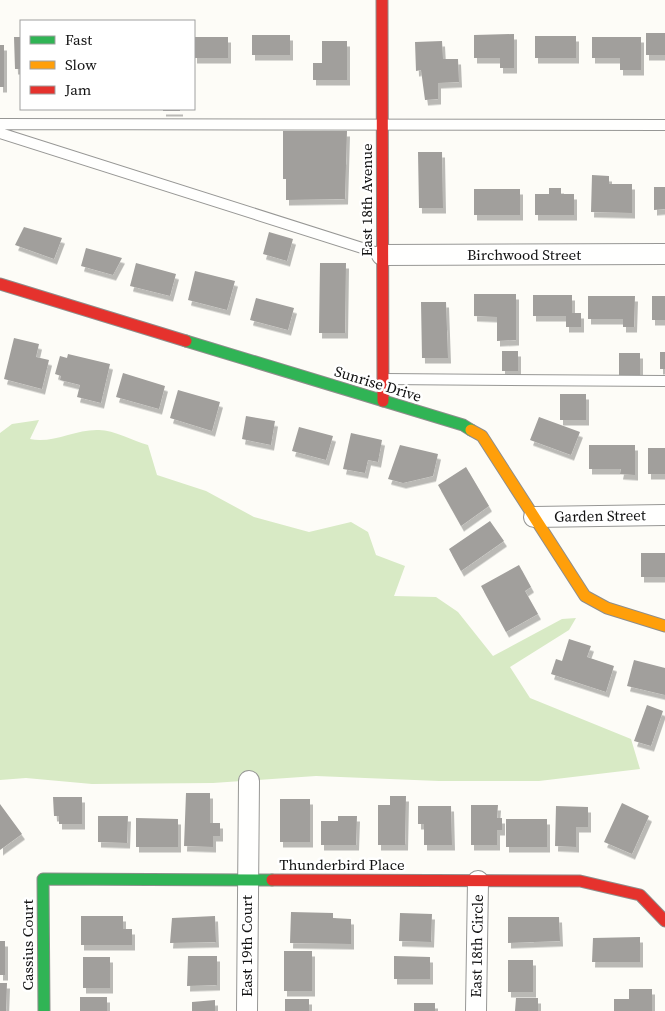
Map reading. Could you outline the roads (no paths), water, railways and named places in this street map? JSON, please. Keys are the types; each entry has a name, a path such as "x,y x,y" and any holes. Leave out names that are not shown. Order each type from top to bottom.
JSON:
{"street":[{"name":"East 18th Avenue","path":"382,0 383,401"},
{"name":"Birchwood Street","path":"382,255 665,254"},
{"name":"Sunrise Drive","path":"0,284 463,424 482,436 585,596 607,608 665,626"},
{"name":"Garden Street","path":"534,517 665,515"},
{"name":"East 19th Court","path":"247,1011 249,781"},
{"name":"Thunderbird Place","path":"43,879 580,881 640,895 665,921"},
{"name":"Cassius Court","path":"43,879 44,1011"},
{"name":"East 18th Circle","path":"476,1011 478,881"}],"lane":[{"path":"0,124 665,125"},
{"path":"0,133 382,255"},
{"path":"383,378 665,380"}]}
